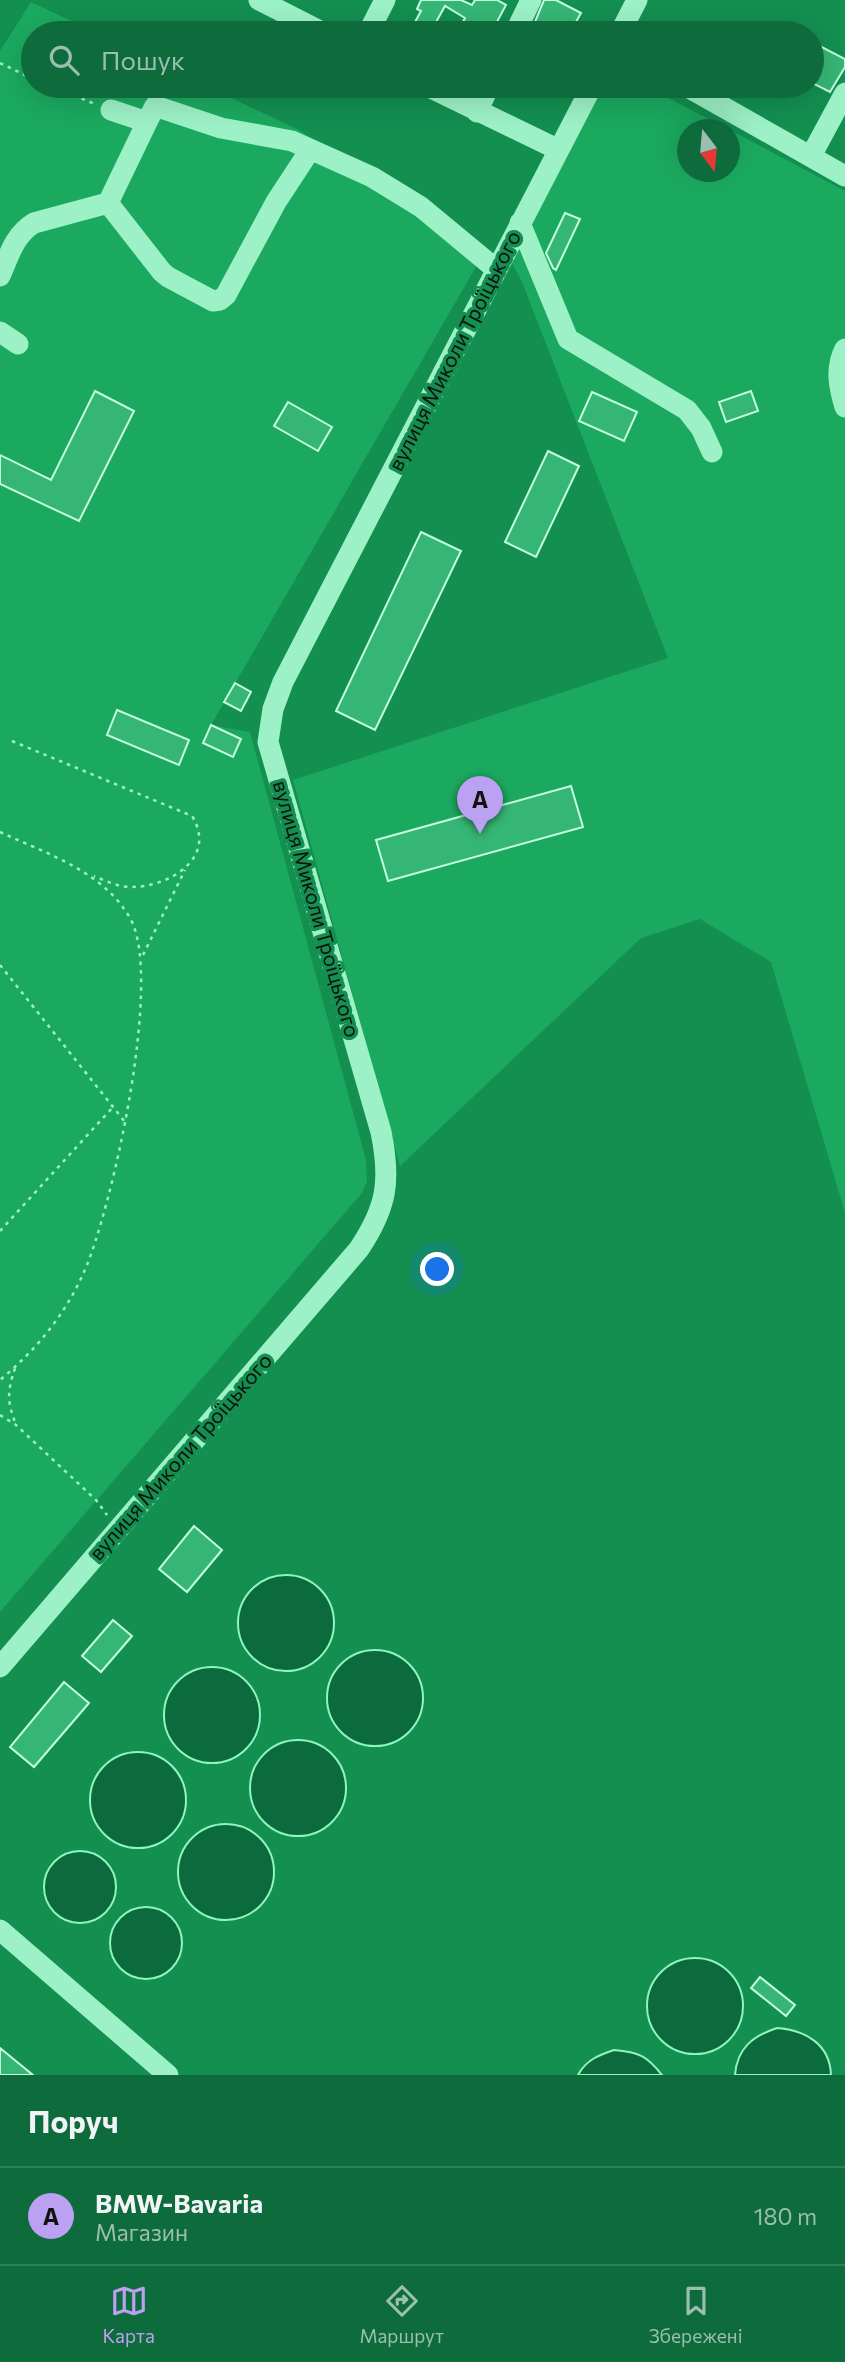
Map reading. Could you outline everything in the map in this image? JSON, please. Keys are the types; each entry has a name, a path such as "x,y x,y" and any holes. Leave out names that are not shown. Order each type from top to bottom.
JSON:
{"street":[{"path":"259,0 300,21"},
{"path":"374,21 385,0"},
{"path":"521,21 531,0"},
{"path":"626,21 637,0"},
{"path":"811,156 845,93"},
{"path":"451,98 557,149"},
{"path":"477,111 483,98"},
{"name":"вулиця Миколи Троїцького","path":"0,1667 359,1249 379,1213 386,1190 387,1163 381,1132 268,742 274,709 283,682 585,98"},
{"path":"707,98 845,176"},
{"path":"0,276 17,237 24,229 34,223 108,203 155,106 220,128 292,141 372,177 421,207 497,271"},
{"path":"111,110 147,122"},
{"path":"108,203 168,277 213,301 220,300 226,295 276,202 310,150"},
{"path":"520,223 568,340 687,410 701,428 712,452"},
{"path":"0,332 19,344"},
{"path":"845,349 839,360 838,379 845,407"},
{"path":"0,1930 168,2075"}],"path":[{"path":"0,63 21,73"},
{"path":"80,98 111,110"},
{"path":"12,741 192,816 199,827 200,841 196,853 142,957"},
{"path":"0,832 118,886 155,884 173,877 187,867"},
{"path":"0,1380 40,1343 63,1312 85,1271 107,1203 131,1093 140,1010 142,957 132,921 115,895 91,875"},
{"path":"0,965 125,1122"},
{"path":"0,1231 113,1107"},
{"path":"15,1367 8,1389 8,1404 16,1425"},
{"path":"0,1415 16,1425 96,1500 119,1529"}],"shaded area":[{"path":"31,2 71,21 21,21 21,98 231,98 299,130 484,253 211,725 250,732 366,1160 367,1182 362,1193 0,1612 0,51"},
{"path":"586,98 668,98 709,119 677,119 677,182 740,182 740,135 845,191 845,1213 771,962 700,919 641,938 400,1166 293,780 668,658 522,282 509,258"},
{"path":"286,1575 304,1579 320,1589 330,1605 334,1623 330,1641 320,1657 304,1667 286,1671 268,1667 252,1657 242,1641 238,1623 242,1605 252,1589 268,1579"},
{"path":"375,1650 393,1654 409,1664 419,1680 423,1698 419,1716 409,1732 393,1742 375,1746 357,1742 341,1732 331,1716 327,1698 331,1680 341,1664 357,1654"},
{"path":"212,1667 230,1671 246,1681 256,1697 260,1715 256,1733 246,1749 230,1759 212,1763 194,1759 178,1749 168,1733 164,1715 168,1697 178,1681 194,1671"},
{"path":"298,1740 316,1744 332,1754 342,1770 346,1788 342,1806 332,1822 316,1832 298,1836 280,1832 264,1822 254,1806 250,1788 254,1770 264,1754 280,1744"},
{"path":"138,1752 156,1756 172,1766 182,1782 186,1800 182,1818 172,1834 156,1844 138,1848 120,1844 104,1834 94,1818 90,1800 94,1782 104,1766 120,1756"},
{"path":"226,1824 244,1828 260,1838 270,1854 274,1872 270,1890 260,1906 244,1916 226,1920 208,1916 192,1906 182,1890 178,1872 182,1854 192,1838 208,1828"},
{"path":"80,1851 94,1854 106,1861 113,1873 116,1887 113,1901 106,1913 94,1920 80,1923 66,1920 54,1913 47,1901 44,1887 47,1873 54,1861 66,1854"},
{"path":"146,1907 160,1910 172,1917 179,1929 182,1943 179,1957 172,1969 160,1976 146,1979 132,1976 120,1969 113,1957 110,1943 113,1929 120,1917 132,1910"},
{"path":"695,1958 713,1962 729,1972 739,1988 743,2006 739,2024 729,2040 713,2050 695,2054 677,2050 661,2040 651,2024 647,2006 651,1988 661,1972 677,1962"},
{"path":"777,2028 797,2032 821,2047 830,2064 831,2075 735,2075 739,2057 748,2044"},
{"path":"614,2050 642,2056 662,2075 578,2075 589,2062"}],"building":[{"path":"421,0 461,0 472,5 475,0 497,0 506,5 497,21 463,21 465,18 445,6 437,21 416,21 421,11 417,9"},
{"path":"544,0 556,0 581,13 577,21 535,21"},
{"path":"824,48 845,59 845,67 830,92 824,89"},
{"path":"565,213 580,219 556,270 546,253"},
{"path":"95,391 134,411 79,521 0,484 0,455 51,480"},
{"path":"751,391 758,411 726,422 719,402"},
{"path":"592,392 637,412 624,441 579,421"},
{"path":"288,402 332,427 318,451 274,426"},
{"path":"548,451 579,466 536,557 505,542"},
{"path":"421,532 461,551 375,730 336,711"},
{"path":"235,683 251,692 241,711 224,702"},
{"path":"117,710 189,740 179,765 107,735"},
{"path":"211,725 241,739 233,757 203,743"},
{"path":"571,786 583,827 388,881 376,840"},
{"path":"194,1526 222,1550 187,1592 159,1569"},
{"path":"113,1620 132,1636 101,1672 82,1656"},
{"path":"64,1682 89,1703 34,1767 10,1747"},
{"path":"760,1977 795,2005 786,2016 751,1988"},
{"path":"0,2048 33,2075 0,2075"}],"place":[{"name":"BMW-Bavaria","path":"480,834"}]}
